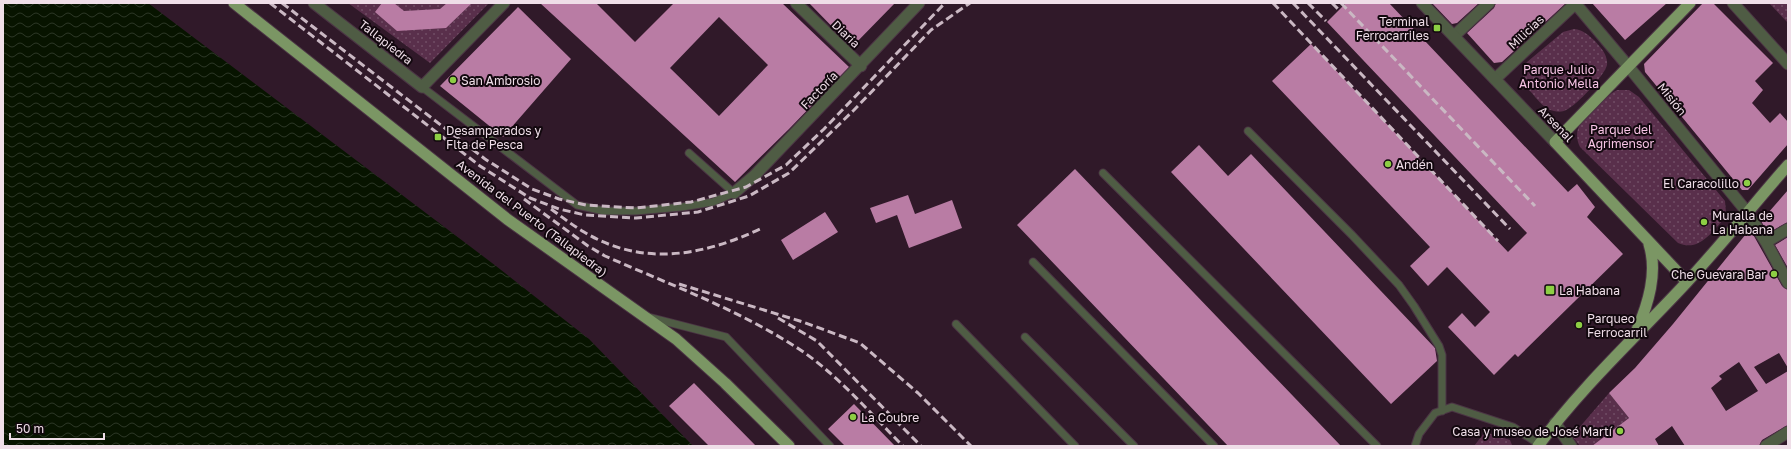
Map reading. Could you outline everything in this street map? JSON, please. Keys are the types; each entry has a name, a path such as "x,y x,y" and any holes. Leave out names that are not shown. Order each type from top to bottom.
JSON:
{"main road":[{"name":"Avenida del Puerto (Tallapiedra)","path":"234,3 507,219 645,316 703,361 789,446"},
{"path":"1555,142 1690,3"},
{"name":"Arsenal","path":"1555,142 1687,282"},
{"path":"1539,445 1555,423 1634,336 1687,282 1788,165"},
{"path":"1634,336 1649,296 1653,256 1648,242"}],"street":[{"name":"Tallapiedra","path":"314,3 422,87"},
{"path":"422,87 504,3"},
{"name":"Diaria","path":"796,3 861,66"},
{"name":"Factoría","path":"734,192 754,176 861,66 919,3"},
{"name":"Arsenal","path":"1422,3 1555,142"},
{"path":"1454,36 1489,3"},
{"name":"Misión","path":"1576,3 1747,212 1766,242 1788,283"},
{"name":"Milicias","path":"1495,79 1576,3"},
{"path":"1733,3 1788,64"},
{"path":"1766,242 1788,229"},
{"path":"1555,423 1571,446"},
{"path":"1766,446 1788,432"}],"lane":[{"path":"422,87 577,205 604,211 636,211 682,207 713,202 734,192 689,153"},
{"path":"1248,131 1352,235 1399,285 1414,306 1439,346 1442,355 1442,411"},
{"path":"1103,173 1377,446"},
{"path":"1033,262 1214,446"},
{"path":"645,316 726,337 830,446"},
{"path":"956,324 1075,446"},
{"path":"1025,337 1134,446"},
{"path":"1415,446 1425,425 1435,413 1452,408 1513,427 1539,445"}],"green space":[{"path":"348,3 489,3 430,63"},
{"path":"1769,3 1788,3 1788,23"},
{"name":"Parque Julio Antonio Mella","path":"1574,29 1583,32 1595,41 1605,55 1607,65 1596,83 1571,107 1560,112 1550,110 1538,101 1525,85 1523,78 1524,70 1527,62 1563,32"},
{"name":"Parque del Agrimensor","path":"1617,90 1629,90 1639,97 1725,201 1726,213 1724,219 1704,240 1692,245 1678,243 1580,147 1577,138 1581,123 1592,110"},
{"path":"1609,393 1629,418 1592,446 1580,446 1572,436"},
{"path":"1485,432 1510,440 1512,445 1474,446"}],"water":[{"path":"3,3 148,3 496,266 589,339 693,446 3,446"}],"building":[{"path":"382,3 394,3 404,11 440,9 447,3 472,3 446,28 397,31 375,12"},
{"path":"540,3 596,3 635,42 674,3 782,3 849,67 735,182","holes":["719,17 768,65 719,116 670,68"]},
{"path":"809,3 895,3 852,47"},
{"path":"1346,3 1389,3 1568,192 1577,184 1595,207 1587,217 1623,254 1518,357 1515,354 1494,375 1448,327 1462,313 1475,327 1490,312 1447,267 1428,286 1410,266 1430,247 1272,81 1311,44 1508,252 1527,233 1327,22"},
{"path":"1432,3 1479,3 1457,23 1452,24"},
{"path":"1496,3 1566,3 1502,62 1494,63 1467,33 1494,8"},
{"path":"1592,3 1667,3 1625,40"},
{"path":"1703,3 1713,3 1773,63 1755,81 1763,90 1752,103 1770,123 1780,113 1788,122 1788,144 1748,190 1742,190 1645,72 1644,64"},
{"path":"518,7 571,59 503,137 440,86"},
{"path":"1199,145 1228,176 1251,154 1435,348 1437,361 1391,404 1171,172"},
{"path":"1075,169 1341,446 1228,446 1017,225"},
{"path":"1788,190 1788,222 1768,233 1761,221"},
{"path":"908,195 915,214 952,200 962,228 909,248 897,215 876,223 870,208"},
{"path":"825,212 838,232 793,260 781,240"},
{"path":"1750,229 1782,286 1788,290 1788,368 1779,353 1754,367 1766,384 1788,371 1788,425 1762,440 1759,446 1685,446 1672,426 1655,439 1659,446 1592,446 1629,418 1609,393 1635,368 1673,324","holes":["1739,362 1758,391 1726,411 1711,388 1722,379 1719,376"]},
{"path":"1788,237 1788,268 1775,245"},
{"path":"694,383 756,446 709,446 669,406"},
{"name":"La Coubre","path":"854,404 895,446 845,446 828,429"}],"railway":[{"path":"270,3 480,166 530,198 559,209 585,215 636,218 698,212 749,196 789,173 854,110 931,30 970,3"},
{"path":"282,3 485,159 532,189 559,199 586,205 636,208 691,202 746,187 786,165 824,129 945,3"},
{"path":"1273,3 1498,241"},
{"path":"1293,3 1510,229"},
{"path":"1308,3 1326,21"},
{"path":"1332,3 1339,10"},
{"path":"1341,3 1535,206"},
{"path":"524,199 588,246 605,256 729,310 799,349 840,382 903,446"},
{"path":"551,209 584,232 606,243 628,250 650,254 672,254 694,251 716,246 760,229"},
{"path":"679,284 803,322 860,343 918,393 971,446"},
{"path":"778,318 817,341 921,446"}],"place":[{"name":"Terminal Ferrocarriles","path":"1437,28"},
{"name":"San Ambrosio","path":"453,80"},
{"name":"Desamparados y Flta de Pesca","path":"438,137"},
{"name":"Andén","path":"1388,164"},
{"name":"El Caracolillo","path":"1747,183"},
{"name":"Muralla de La Habana","path":"1704,222"},
{"name":"Che Guevara Bar","path":"1774,274"},
{"name":"La Habana","path":"1550,290"},
{"name":"Parqueo Ferrocarril","path":"1579,325"},
{"name":"La Coubre","path":"853,417"},
{"name":"Casa y museo de José Martí","path":"1620,431"}]}
